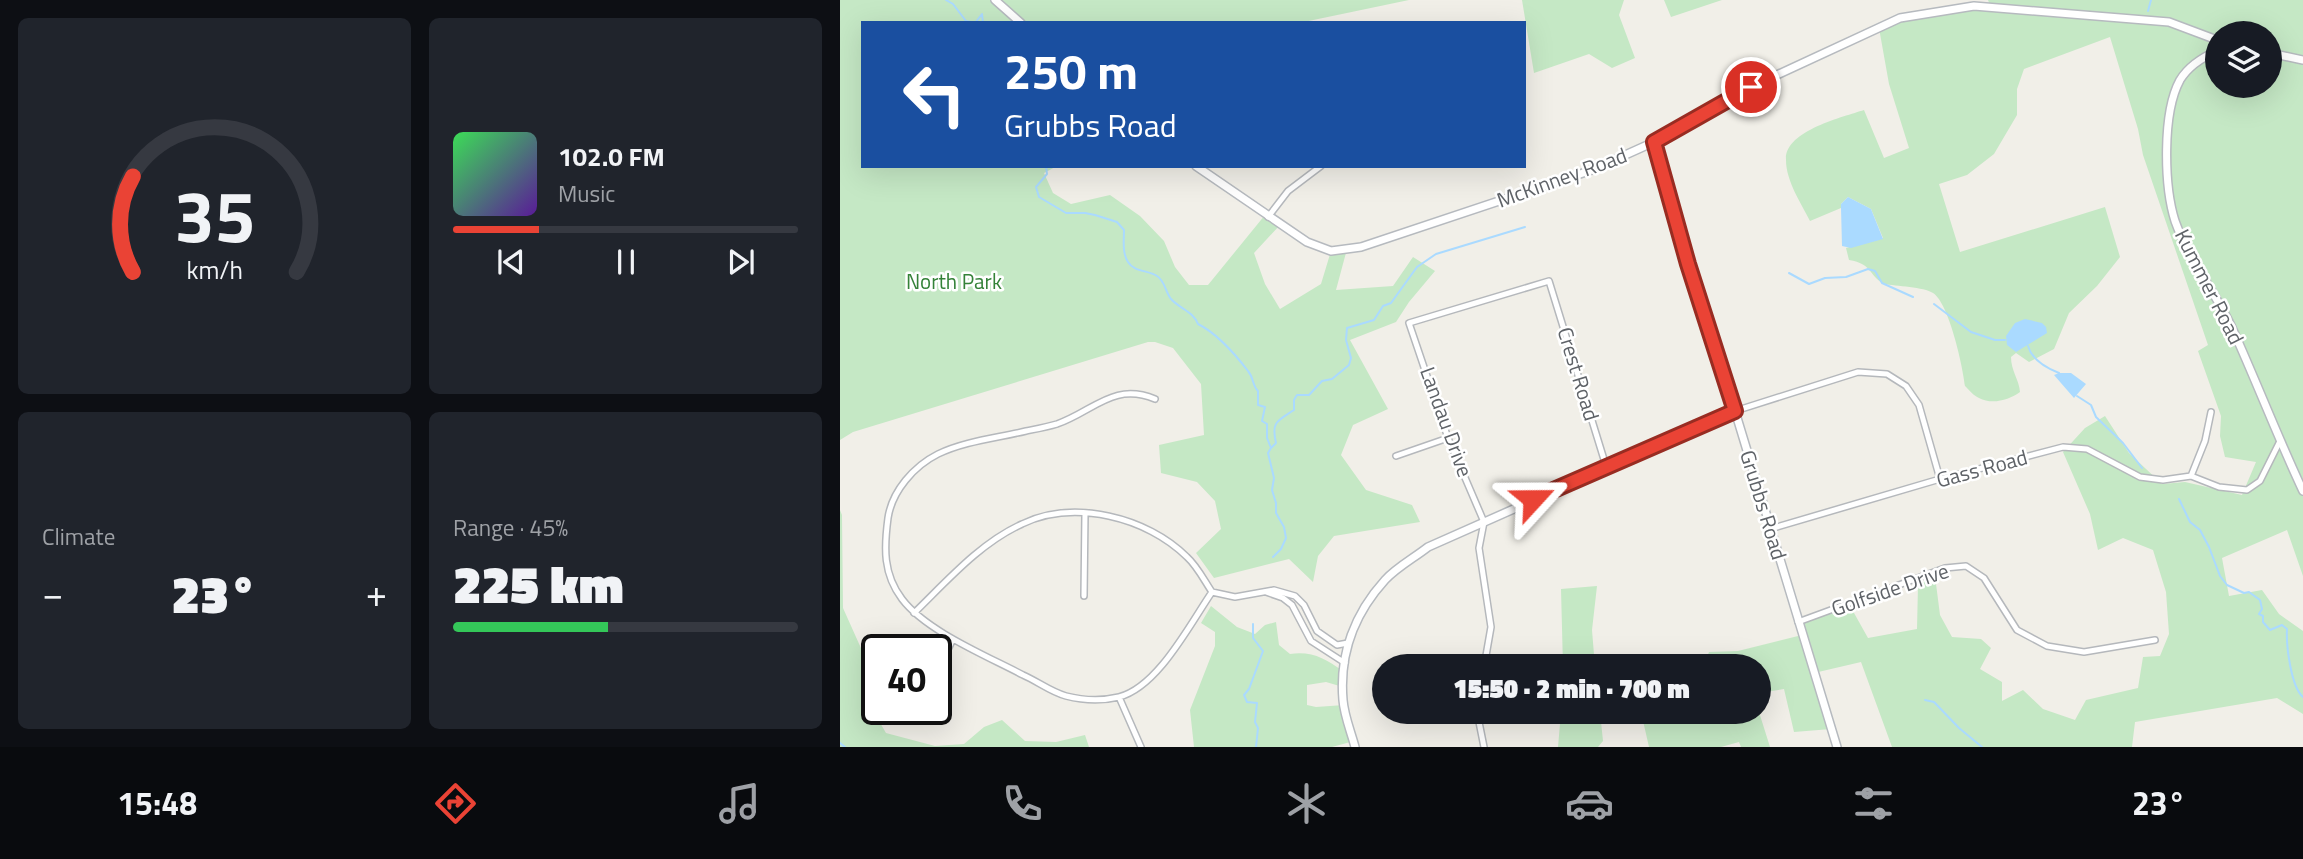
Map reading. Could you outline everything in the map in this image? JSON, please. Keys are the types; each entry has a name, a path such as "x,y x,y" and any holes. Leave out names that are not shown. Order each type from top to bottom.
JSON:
{"street":[{"path":"995,0 1019,21"},
{"name":"McKinney Road","path":"1199,168 1307,242 1331,251 1361,247 1592,170 1654,142 1751,87 1900,18 1974,6 2169,22 2205,36"},
{"path":"2282,56 2303,60"},
{"name":"Kummer Road","path":"2205,58 2195,63 2182,77 2174,93 2168,142 2170,201 2176,222 2230,324 2303,491"},
{"name":"Grubbs Road","path":"1654,142 1688,264 1837,747"},
{"path":"1268,217 1288,191 1318,168"},
{"name":"Landau Drive","path":"1484,522 1448,438 1409,323 1549,281"},
{"name":"Crest Road","path":"1549,281 1606,466"},
{"path":"1355,747 1343,702 1348,643 1356,618 1386,579 1428,547 1735,411 1858,372 1887,374 1906,386 1919,405 1940,479"},
{"path":"1155,399 1138,392 1114,395 1057,424 958,446 937,454 902,484 890,510 885,545 886,564 902,599 914,612 953,639 1063,695 1090,700 1119,697 1153,675 1212,592"},
{"path":"2191,476 2205,441 2211,412"},
{"path":"1396,456 1448,438"},
{"name":"Gass Road","path":"1770,529 1940,479 2063,447 2087,449 2140,477 2163,480 2191,476 2219,487 2247,490 2260,481 2280,441"},
{"path":"914,612 992,541 1023,523 1054,515 1085,513 1124,520 1156,533 1188,557 1212,592 1235,597 1274,590 1295,596 1304,605 1317,631 1337,645 1348,643"},
{"path":"1084,596 1085,513"},
{"path":"1484,522 1479,548 1491,628 1486,654"},
{"name":"Golfside Drive","path":"1798,622 1945,568 1966,566 1984,578 2017,629 2047,646 2084,652 2155,640"},
{"path":"1266,592 1283,598 1292,605 1311,641 1345,663"},
{"path":"1119,697 1141,747"},
{"path":"1479,724 1484,747"}],"green space":[{"name":"North Park","path":"840,0 1409,0 1309,21 861,21 861,168 1053,168 1044,173 1053,193 1071,204 1110,195 1140,216 1164,241 1175,267 1189,285 1208,285 1265,215 1280,225 1254,253 1265,284 1280,309 1321,284 1331,251 1347,249 1336,290 1393,286 1413,257 1435,271 1396,322 1350,340 1388,409 1353,425 1341,455 1366,490 1412,505 1420,522 1334,536 1318,556 1313,582 1289,559 1214,578 1196,553 1221,529 1215,501 1197,482 1161,473 1159,445 1204,435 1201,384 1173,348 1155,342 853,432 840,440"},
{"path":"1522,0 1624,0 1619,15 1635,58 1612,68 1589,54 1534,73"},
{"path":"1664,0 1722,0 1671,17"},
{"path":"1988,0 2303,0 2303,576 2287,530 2222,558 2229,596 2262,590 2279,614 2303,631 2303,714 2277,698 2135,722 2132,747 1892,747 1861,662 1814,673 1831,729 1794,732 1784,689 1771,691 1771,654 1708,654 1738,651 1802,635 1798,622 1849,604 1868,638 1917,629 1918,585 1935,576 1940,615 1952,637 1981,639 1991,648 1980,669 2002,682 2002,701 2023,690 2043,709 2075,720 2086,700 2138,688 2143,657 2160,656 2169,634 2166,592 2153,550 2123,538 2098,550 2090,514 2063,452 2085,428 2105,416 2129,453 2162,484 2185,482 2242,495 2256,462 2225,457 2220,436 2221,416 2198,351 2208,345 2143,155 2138,129 2110,37 2024,69 2017,89 2017,115 1994,154 1967,175 1939,184 1960,252 2105,207 2120,257 2097,286 2069,313 2054,349 2029,362 2016,353 2011,357 2020,392 2016,395 2000,401 1989,401 1977,397 1965,386 1950,322 1939,299 1933,293 1884,284 1862,264 1849,260 1846,248 1883,238 1871,209 1848,197 1841,204 1841,208 1810,221 1791,184 1786,160 1794,141 1804,133 1864,110 1884,158 1909,148 1889,84 1879,28 1900,18 1990,5"},
{"path":"840,510 843,608 861,648 861,725 881,725 886,733 935,746 964,744 984,727 1002,720 1025,741 1056,742 1085,735 1089,747 840,747"},
{"path":"1597,586 1592,630 1594,654 1563,654 1561,589"},
{"path":"1211,606 1237,627 1255,634 1265,625 1276,622 1279,645 1290,654 1318,657 1343,671 1343,687 1326,682 1307,685 1307,705 1344,705 1354,741 1332,747 1194,747 1190,710 1215,646 1215,632 1201,623"},
{"path":"1560,724 1601,724 1603,741 1598,747 1558,747"},
{"path":"1644,724 1763,724 1770,747 1741,747 1739,742 1721,747 1649,747"}],"water":[{"path":"1848,197 1871,209 1883,239 1851,248 1842,246 1841,204"},
{"path":"2025,319 2042,323 2047,333 2016,352 2007,345 2006,336 2015,323"},
{"path":"2071,373 2086,384 2074,398 2054,375"}],"waterway":[{"path":"946,0 953,4 966,21"},
{"path":"2148,11 2151,0"},
{"path":"977,21 982,14 983,21"},
{"path":"1046,168 1047,174 1036,187 1039,197 1066,213 1085,213 1117,222 1124,230 1128,262 1137,269 1160,278 1171,299 1226,345 1250,374 1258,391 1258,405 1265,407 1262,421 1267,424 1267,438 1271,448 1268,453 1274,478 1272,490 1276,513 1284,527 1286,538 1273,557"},
{"path":"1271,448 1276,443 1275,426 1294,410 1297,395 1309,395 1322,381 1332,379 1349,365 1351,358 1346,340 1347,328 1374,320 1383,306 1391,303 1417,267 1436,254 1525,227"},
{"path":"1789,273 1809,284 1825,278 1846,277 1868,269 1875,271 1882,283 1913,297"},
{"path":"1934,304 1971,332 1995,340 2005,340"},
{"path":"2028,346 2040,363 2059,373"},
{"path":"2077,396 2091,405 2096,417 2123,443 2142,468"},
{"path":"2179,499 2190,522 2200,530 2220,576 2227,585 2244,593 2249,592 2260,600 2262,609 2259,614 2263,616 2263,622 2270,630 2282,625 2287,629 2292,675 2303,697"},
{"path":"1253,624 1253,638 1263,651 1249,689 1244,695 1247,702 1257,703 1256,747"},
{"path":"1925,700 1934,702 1982,747"},
{"path":"840,743 845,747"}],"route":[{"path":"1533,499 1735,411 1709,334 1654,142 1751,87"}]}
